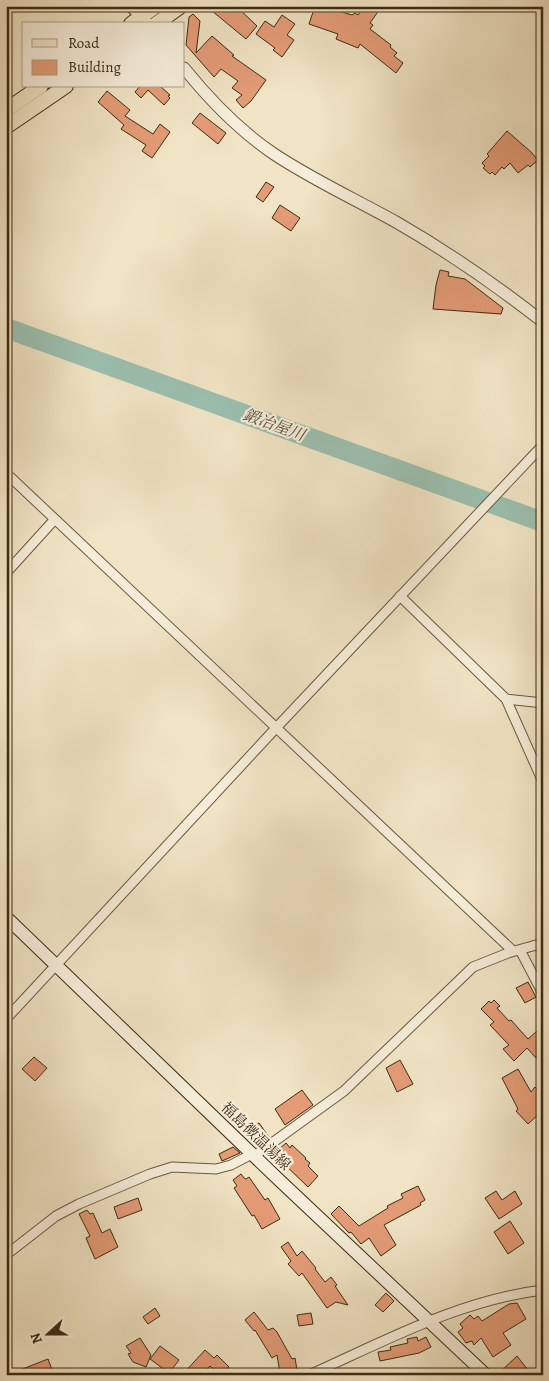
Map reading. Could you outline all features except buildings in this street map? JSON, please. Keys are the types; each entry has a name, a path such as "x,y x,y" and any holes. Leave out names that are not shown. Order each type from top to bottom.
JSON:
{"main road":[{"path":"138,18 156,6"},
{"path":"159,22 181,6"},
{"path":"6,110 38,88"},
{"path":"6,127 63,88"},
{"name":"福島微温湯線","path":"6,917 253,1155 486,1375"}],"street":[{"path":"185,69 241,128 273,153 396,222 452,257 498,287 543,322"},
{"path":"6,1019 276,728 543,445"},
{"path":"6,473 276,728 517,951 543,994"},
{"path":"6,573 55,519"},
{"path":"400,596 506,699 543,782"},
{"path":"506,699 543,703"},
{"path":"6,1254 56,1216 79,1204 150,1174 172,1167 216,1169 231,1165 253,1155 344,1091 467,972 479,964 543,944"},
{"path":"310,1375 430,1322 504,1296 543,1290"}],"waterway":[{"name":"鍛冶屋川","path":"6,328 543,522"}]}
